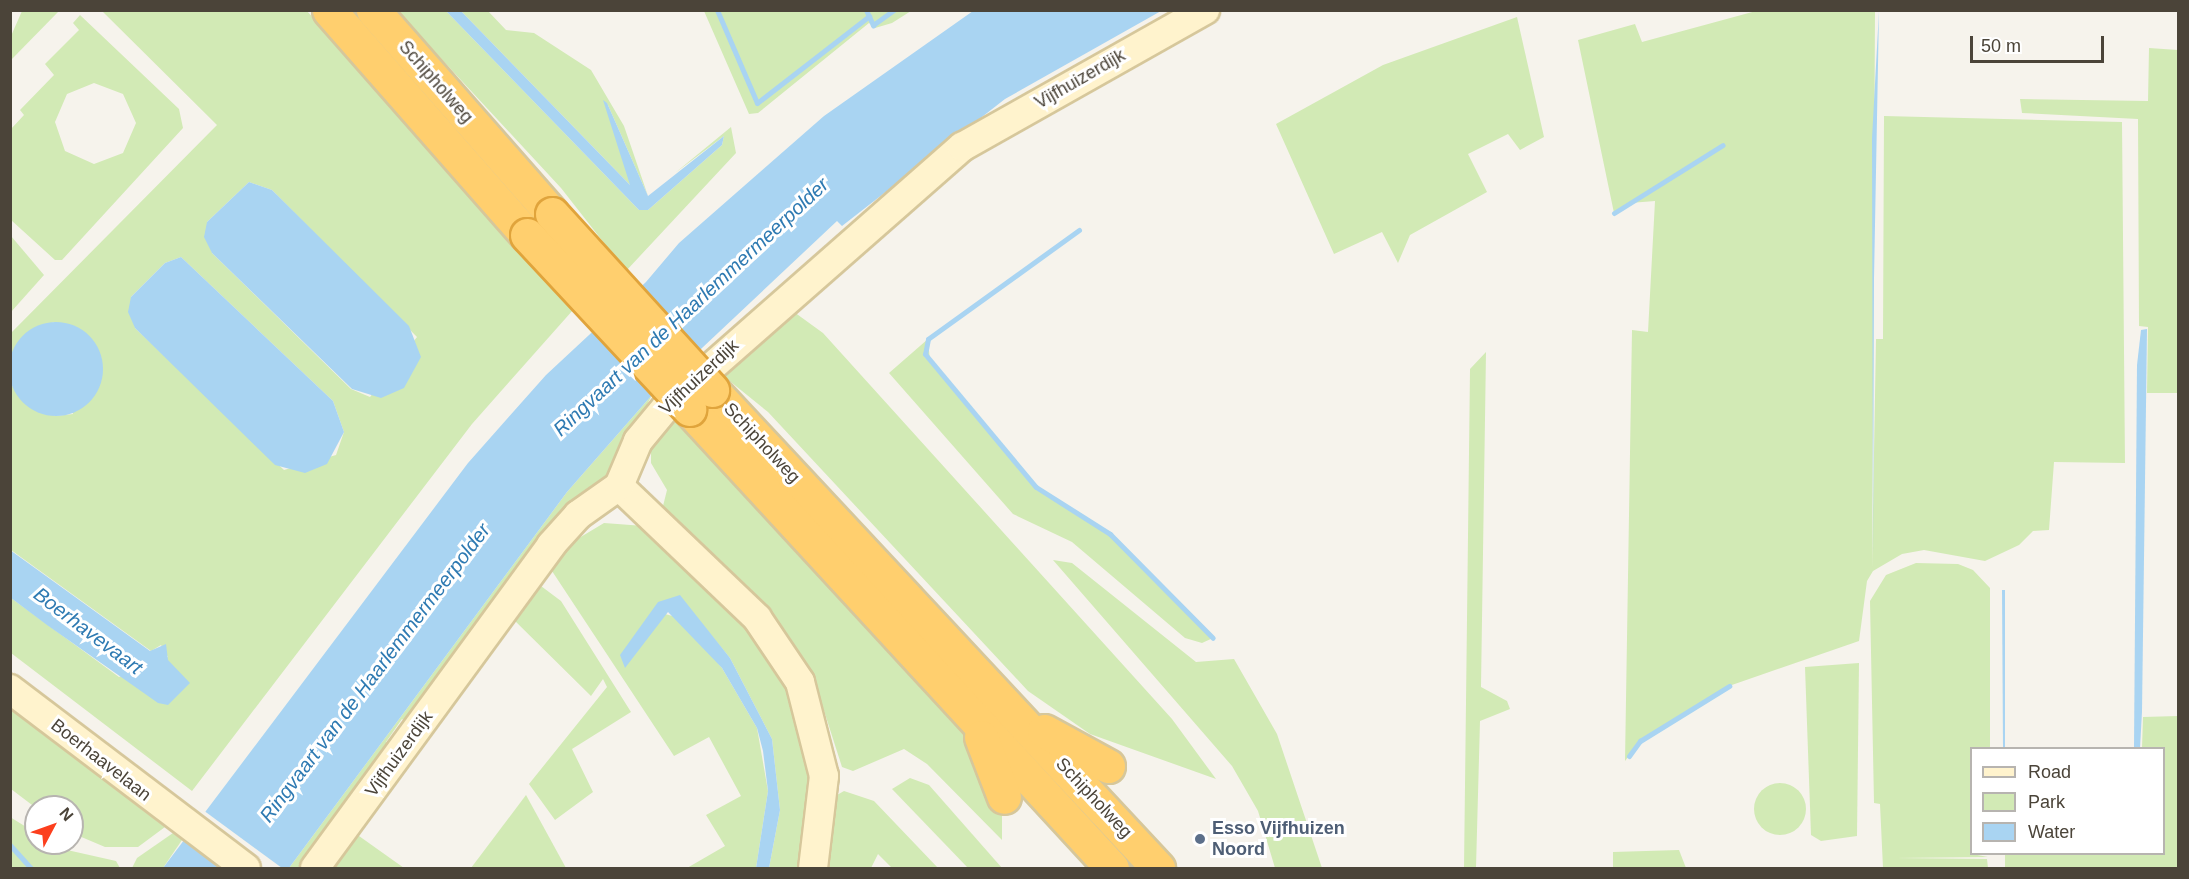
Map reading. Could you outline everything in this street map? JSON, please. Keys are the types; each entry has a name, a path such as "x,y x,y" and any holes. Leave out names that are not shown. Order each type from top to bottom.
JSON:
{"highway":[{"name":"Schipholweg","path":"329,10 527,235 700,400 1021,719 1158,868"},
{"name":"Schipholweg","path":"373,10 552,214 700,400 974,719 1112,868"},
{"path":"974,719 1004,797"},
{"path":"1021,719 1108,766"}],"street":[{"name":"Vijfhuizerdijk","path":"315,868 551,545 578,515 619,486 638,441 667,406 962,147 1205,10"},
{"path":"619,486 757,618 800,682 824,776 813,868"},
{"name":"Boerhaavelaan","path":"10,689 246,868"}],"green space":[{"path":"22,11 59,11 11,60 11,36"},
{"path":"102,11 307,11 573,310 472,424 192,791 11,653 11,598 119,677 168,657 161,645 151,651 11,550 10,380 13,387 55,416 73,414 54,322 29,331 11,358 11,333 217,125","holes":["249,182 272,190 417,337 370,397 351,389 212,253 207,222","181,257 333,401 344,432 336,455 284,470 135,328 131,297 165,263"]},
{"path":"397,11 446,11 639,210 648,210 722,145 724,136 675,173 731,127 736,153 626,271 561,188"},
{"path":"461,11 488,11 506,30 534,33 591,70 624,126 648,196 607,103 631,186"},
{"path":"704,11 911,11 892,23 875,28 869,23 758,113 749,114"},
{"path":"1756,11 1875,11 1872,568 1876,339 1883,339 1884,116 2122,122 2125,463 2054,462 2049,530 2033,531 2019,545 1985,561 1924,550 1902,554 1873,571 1867,581 1859,641 1729,686 1640,741 1625,761 1632,330 1648,332 1655,201 1630,203 1614,213 1578,40 1635,24 1642,42"},
{"path":"80,15 179,109 183,128 62,260 55,260 11,220 11,129 24,115 20,110 54,75 45,64 79,30 73,23","holes":["94,83 123,94 136,123 123,153 94,164 65,151 55,122 67,94"]},
{"path":"1517,17 1544,137 1520,150 1508,134 1468,154 1487,192 1410,235 1398,263 1382,232 1334,254 1276,124 1383,65"},
{"path":"2149,48 2178,50 2178,393 2147,393 2148,327 2139,326 2138,119 2022,113 2020,99 2148,101"},
{"path":"11,236 44,275 11,312"},
{"path":"794,312 823,333 1172,719 1216,779 1090,734 1028,691 768,412 721,374"},
{"path":"928,339 930,361 1036,487 1110,534 1213,638 1202,643 1185,638 1072,542 1013,514 889,373"},
{"path":"1486,352 1481,687 1507,701 1510,709 1480,721 1476,868 1464,868 1470,369"},
{"path":"652,395 609,478 583,493 565,514 409,724 402,719 386,742 392,746 302,868 289,868 567,492"},
{"path":"671,416 968,733 1002,816 1002,840 927,764 904,749 853,771 842,767 818,692 791,642 663,506 667,490 651,463 651,447"},
{"path":"604,523 644,526 679,553 782,667 815,774 806,868 769,868 780,810 772,739 730,658 679,596 658,603 624,667 665,614 680,618 722,668 757,728 768,791 756,868 687,868 725,846 706,815 741,796 709,737 674,756 550,568 579,538"},
{"path":"1053,560 1072,563 1196,662 1234,659 1277,734 1322,868 1275,868 1258,811 1232,766"},
{"path":"1916,563 1958,564 1973,570 1990,588 1990,747 1970,747 1970,855 1988,857 1896,858 1987,859 1988,868 1883,868 1880,804 1874,803 1870,601 1886,575"},
{"path":"541,586 561,601 631,712 572,749 593,792 555,820 529,784 607,687 603,679 591,696 512,618"},
{"path":"1859,663 1857,836 1821,841 1811,835 1805,667"},
{"path":"11,705 165,827 138,847 105,847 84,838 84,795 24,795 24,799 11,789"},
{"path":"2178,716 2178,868 2005,868 2005,855 2165,855 2165,747 2142,747 2143,717"},
{"path":"910,778 929,785 1002,868 968,868 892,789"},
{"path":"1780,783 1790,785 1798,791 1804,799 1806,809 1804,819 1798,827 1790,833 1780,835 1770,833 1762,827 1756,819 1754,809 1756,799 1762,791 1770,785"},
{"path":"844,791 874,801 938,868 892,868 878,854 871,868 827,868 837,795"},
{"path":"526,795 566,868 471,868"},
{"path":"10,817 24,826 24,855 84,854 116,861 120,868 11,868"},
{"path":"352,831 404,868 323,868"},
{"path":"173,833 182,840 163,868 132,868 137,858"},
{"path":"1679,850 1686,868 1613,868 1613,852"}],"water":[{"path":"446,11 461,11 630,185 603,100 607,103 648,196 724,136 722,145 648,210 639,210"},
{"name":"Ringvaart van de Haarlemmermeerpolder","path":"973,11 1161,11 1005,99 842,226 837,221 652,395 567,492 289,868 163,868 468,463 546,375 646,282 679,243 824,116"},
{"path":"1879,11 1874,279 1873,562 1872,138"},
{"path":"249,182 272,190 409,326 421,357 404,388 381,398 352,389 212,253 204,237 207,222"},
{"path":"181,257 333,401 344,432 327,464 305,473 275,465 135,328 128,312 131,297 165,263"},
{"path":"56,322 74,326 89,336 99,351 103,369 99,387 89,402 74,412 56,416 38,412 23,402 13,387 9,369 13,351 23,336 38,326"},
{"path":"2147,329 2142,712 2140,747 2134,747 2137,365 2141,330"},
{"name":"Boerhavevaart","path":"10,550 150,651 166,644 168,660 190,683 168,705 158,703 47,625 11,598"},
{"path":"2002,590 2005,590 2005,747 2003,747"},
{"path":"680,595 730,658 772,739 780,810 769,868 756,868 768,791 763,751 757,728 722,668 668,612 625,668 620,655 658,602"}],"pier":[{"path":"203,810 282,868 221,868 180,838"}],"waterway":[{"path":"717,10 757,103 869,16"},
{"path":"866,10 873,25 894,10"},
{"path":"1614,213 1723,145"},
{"path":"1079,230 928,339 925,354 1036,487 1110,534 1213,638"},
{"path":"1629,756 1640,741 1729,686"},
{"path":"10,845 31,868"}],"place":[{"name":"Esso Vijfhuizen Noord","path":"1200,839"}]}
